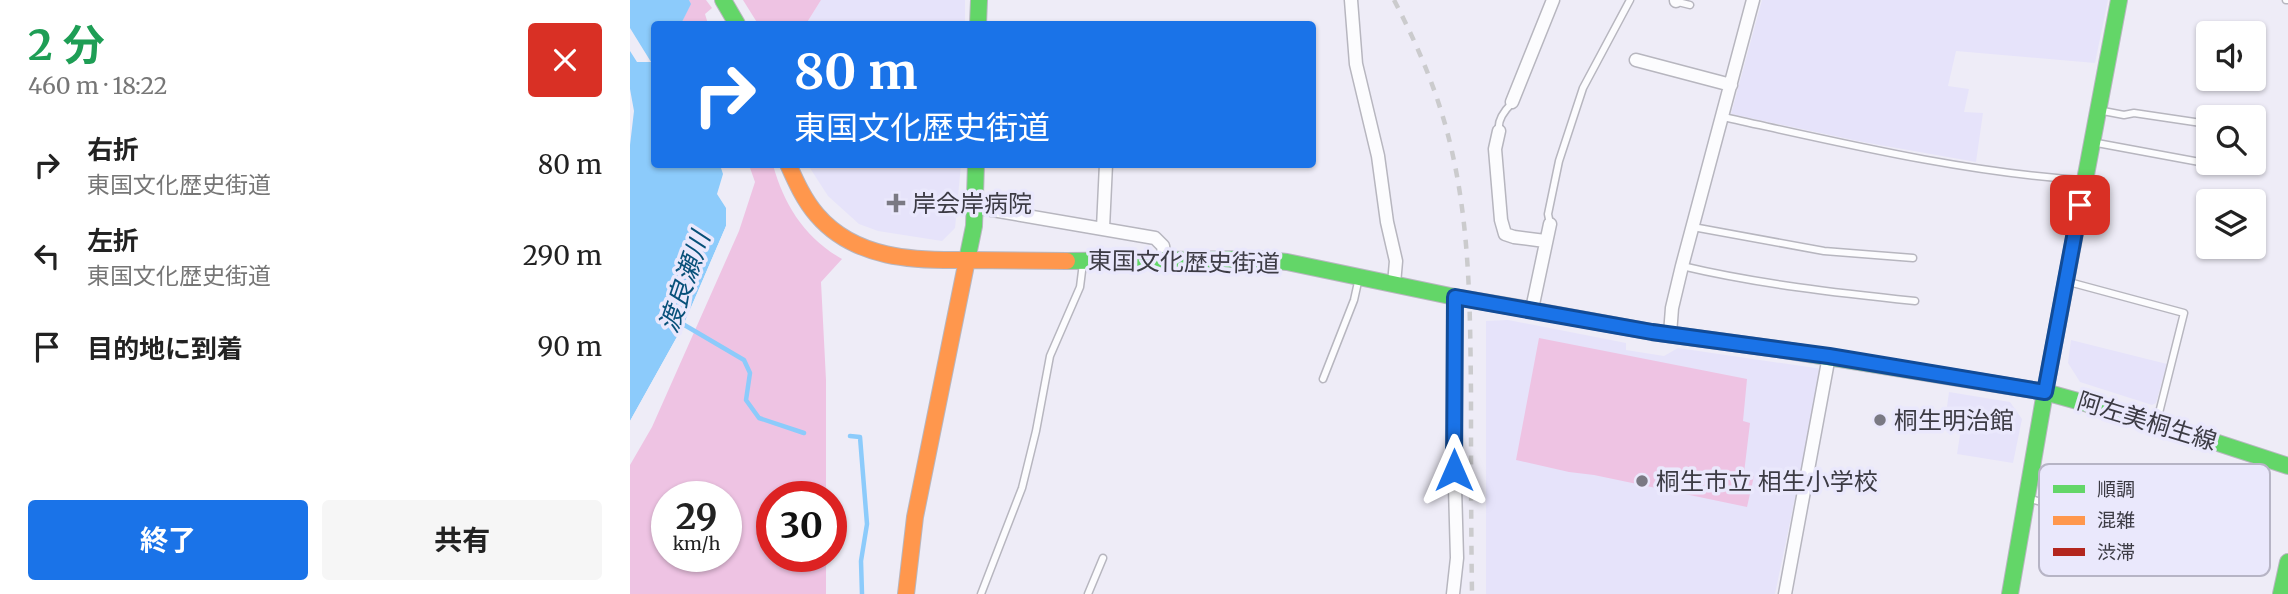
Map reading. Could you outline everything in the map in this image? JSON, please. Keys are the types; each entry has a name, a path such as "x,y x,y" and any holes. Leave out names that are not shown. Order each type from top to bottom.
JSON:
{"main road":[{"path":"723,0 735,21"},
{"path":"978,21 979,0"},
{"path":"2010,594 2025,498 2119,0"},
{"name":"東国文化歴史街道","path":"790,168 800,193 829,229 874,253 894,257 943,261 1256,259 1308,266 1455,297 1670,334 1829,356 2045,392"},
{"path":"906,594 911,536 960,285 973,235 976,168"},
{"name":"阿左美桐生線","path":"2045,392 2157,423 2288,466"},
{"path":"2281,594 2288,562"}],"street":[{"path":"1350,0 1356,64 1378,156 1387,222 1396,261 1394,284"},
{"path":"1513,102 1553,0"},
{"path":"1670,334 1672,308 1682,266 1753,0"},
{"path":"1636,60 1731,85"},
{"path":"1499,131 1494,149 1501,220 1505,234 1545,241"},
{"path":"1103,228 1107,168"},
{"path":"975,206 1155,239 1163,246 1165,261"},
{"path":"1532,309 1550,224"},
{"path":"1452,594 1457,558 1454,451 1455,297"},
{"path":"1785,594 1829,356"}],"lane":[{"path":"1550,224 1548,214 1559,161 1583,88 1630,0"},
{"path":"1675,0 1690,5"},
{"path":"1499,131 1504,113 1513,102"},
{"path":"2098,110 2196,122"},
{"path":"1723,117 1894,154 1980,169 2084,180"},
{"path":"2092,142 2196,161"},
{"path":"1693,227 1825,251 1913,258"},
{"path":"981,594 1022,488 1050,356 1080,288 1084,260"},
{"path":"1682,266 1837,293 1915,301"},
{"path":"1323,379 1354,300 1359,276"},
{"path":"2065,281 2184,313 2157,423"},
{"path":"2025,498 2039,502"},
{"path":"1088,594 1102,558"}],"shaded area":[{"path":"689,0 706,0 712,8 705,14 707,21 682,21 690,4"},
{"path":"743,0 821,0 808,21 756,21"},
{"path":"821,0 965,0 965,21 808,21"},
{"path":"1762,0 2108,0 2095,63 1956,51 1948,86 1969,89 1964,112 1983,113 1976,162 1731,114"},
{"path":"750,168 774,168 783,194 798,219 817,241 842,259 821,282 826,380 826,481 756,481 756,572 826,572 826,594 630,594 630,465 652,427 739,231 755,182"},
{"name":"岸会岸病院","path":"810,168 961,168 955,228 942,241 878,231 859,224 828,196"},
{"name":"桐生市立 相生小学校","path":"1508,320 1626,343 1626,350 1664,356 1678,348 1822,369 1775,594 1486,594 1486,321"},
{"path":"1539,338 1747,379 1743,421 1750,423 1744,473 1754,476 1747,507 1516,460"},
{"path":"2071,340 2167,364 2156,403 2152,405 2080,382 2068,363"},
{"path":"1949,392 2010,402 2022,419 2013,463 1957,454 1963,416 1946,414"}],"water":[{"path":"630,0 689,0 691,4 682,21 651,21 651,62 630,28"},
{"name":"渡良瀬川","path":"630,51 637,62 651,62 651,168 721,168 723,174 717,194 726,208 726,226 683,326 630,421 630,145 634,111 630,89"}],"pier":[{"path":"726,226 729,227 686,327 630,425 683,326"}],"waterway":[{"name":"渡良瀬川","path":"681,323 744,360 750,373 746,400 759,418 804,433"},
{"path":"850,436 860,437 867,524 861,561 862,594"}],"railway":[{"path":"1394,0 1419,52 1440,106 1462,205 1470,329 1472,594"}],"traffic: fast":[{"path":"723,0 735,21"},
{"path":"978,21 979,0"},
{"path":"1784,350 2045,392 2119,0"},
{"path":"967,260 974,226 976,168"},
{"path":"1067,261 1256,259 1287,262 1542,312"},
{"path":"2010,594 2045,392 2157,423 2288,466"},
{"path":"2281,594 2288,562"}],"traffic: slow":[{"path":"790,168 812,209 832,230 849,241 867,249 906,258 967,260"},
{"path":"906,594 915,517 967,260 1067,261"}],"traffic: jam":[{"path":"1542,312 1652,332 1784,350"}],"place":[{"name":"岸会岸病院","path":"896,203"},
{"name":"桐生明治館","path":"1880,420"},
{"name":"桐生市立 相生小学校","path":"1642,481"}],"route":[{"path":"1454,470 1455,297 1652,332 1829,356 2045,392 2080,205"}]}
